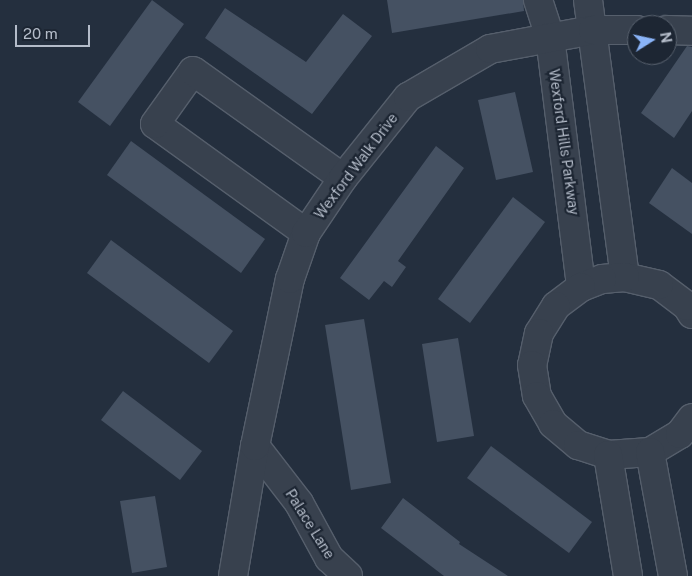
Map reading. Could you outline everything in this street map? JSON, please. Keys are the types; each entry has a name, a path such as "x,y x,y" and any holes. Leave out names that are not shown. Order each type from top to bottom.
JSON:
{"street":[{"name":"Wexford Hills Parkway","path":"538,0 550,37 581,287"},
{"path":"588,0 624,277"},
{"name":"Wexford Walk Drive","path":"233,576 255,446 290,279 306,233 344,178 408,98 490,49 593,30 627,30"},
{"path":"677,30 692,31"},
{"path":"306,233 155,124 193,71 344,178"},
{"path":"692,314 687,306 659,285 624,277 602,279 581,287 556,306 538,333 532,365 537,396 553,424 578,445 608,455 650,452 680,434 692,418"},
{"name":"Palace Lane","path":"255,446 298,503 329,558 348,576"},
{"path":"650,452 673,576"},
{"path":"608,455 628,576"}],"building":[{"path":"152,0 184,24 110,126 78,102"},
{"path":"387,0 523,0 524,11 392,33"},
{"path":"225,8 306,62 343,14 372,36 312,114 205,38"},
{"path":"687,46 692,47 692,111 674,138 641,113 674,65 677,65 677,61"},
{"path":"515,92 533,172 496,180 478,100"},
{"path":"131,141 265,239 241,273 107,175"},
{"path":"436,146 464,168 398,261 406,267 392,287 384,281 369,300 340,278"},
{"path":"672,168 692,183 692,234 649,203"},
{"path":"513,197 545,222 470,323 438,299"},
{"path":"111,240 233,331 209,363 87,273"},
{"path":"364,319 391,483 351,490 325,325"},
{"path":"458,338 474,436 437,442 422,344"},
{"path":"123,391 202,451 180,480 101,420"},
{"path":"491,446 592,522 569,553 467,478"},
{"path":"155,496 167,567 132,573 120,501"},
{"path":"403,498 460,542 459,544 508,576 444,576 381,528"}]}
